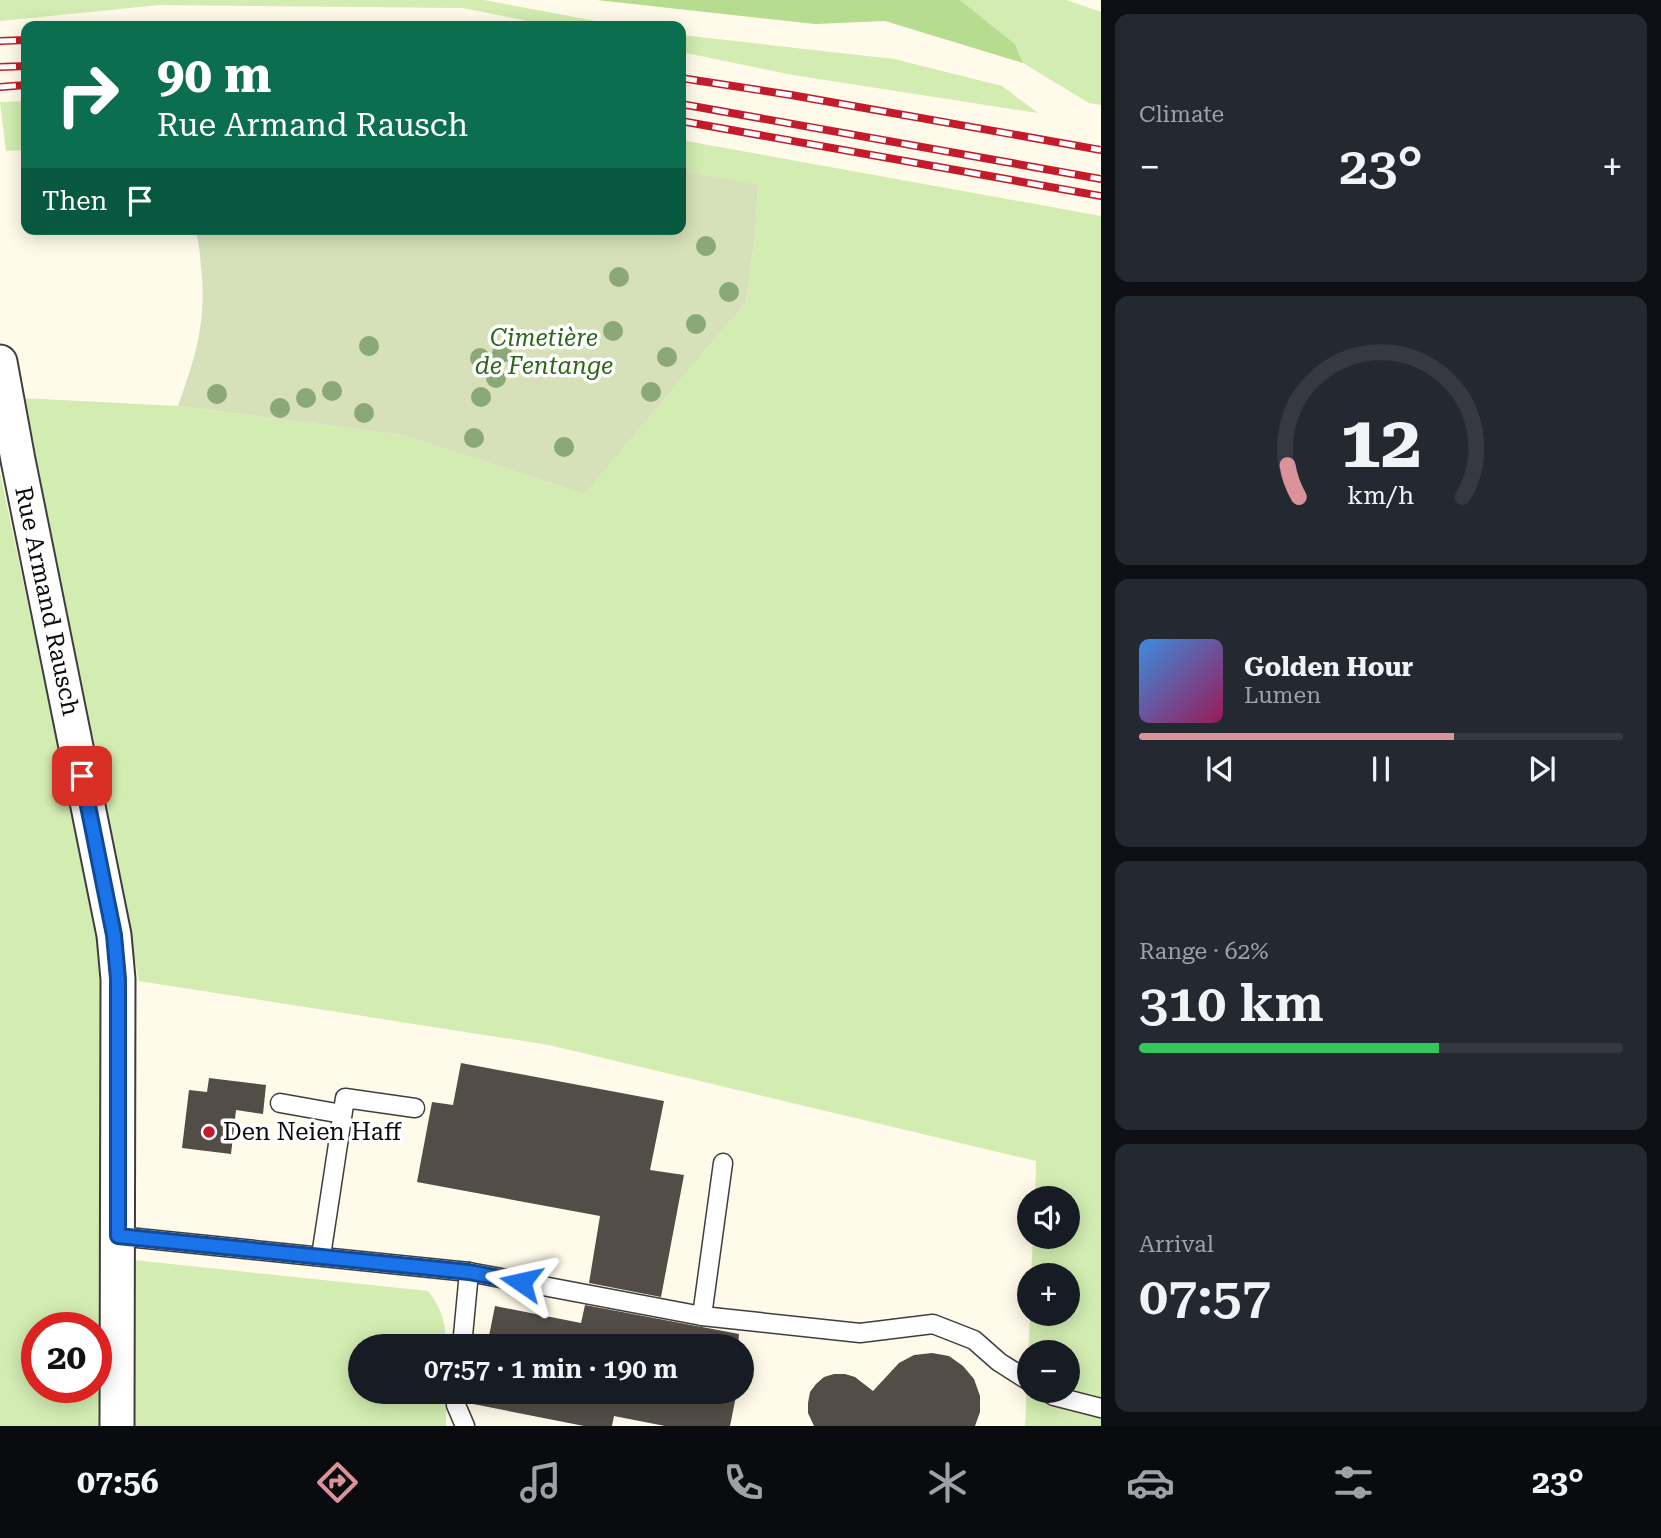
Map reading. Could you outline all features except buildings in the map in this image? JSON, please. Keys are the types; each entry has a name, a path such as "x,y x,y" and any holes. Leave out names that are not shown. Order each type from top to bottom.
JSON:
{"street":[{"name":"Rue Armand Rausch","path":"0,362 114,935 118,979 117,1426"}],"lane":[{"path":"321,1256 345,1098 415,1108"},
{"path":"280,1103 342,1114"},
{"path":"702,1315 723,1163"},
{"path":"118,1236 469,1272 702,1315 860,1333 933,1324 974,1340 1017,1373"},
{"path":"462,1334 469,1272"},
{"path":"1080,1403 1101,1408"},
{"path":"456,1404 465,1426"}],"green space":[{"path":"0,0 484,0 595,21 527,21 463,8 159,5 0,21"},
{"path":"597,0 960,0 1015,44 1023,63 885,21 815,24"},
{"path":"960,0 1066,0 1101,12 1101,105 1089,103 1023,63 1015,44"},
{"path":"686,36 894,59 1002,86 1038,113 793,75 686,53"},
{"path":"21,101 21,150 6,151 0,102"},
{"path":"686,141 1101,216 1101,1426 1025,1426 1026,1403 1080,1403 1080,1340 1029,1340 1029,1326 1080,1326 1080,1263 1032,1263 1032,1249 1080,1249 1080,1186 1035,1186 1036,1161 549,1045 139,981 21,398 178,406 402,435 585,494 746,302 755,236 758,186 686,172"},
{"name":"Cimetière de Fentange","path":"686,172 758,185 755,236 746,302 585,494 402,435 178,406 199,338 202,286 196,235 686,235"},
{"path":"0,472 93,912 104,1002 100,1312 21,1312 21,1403 99,1403 99,1426 0,1426"},
{"path":"133,1260 428,1291 442,1317 445,1334 348,1334 348,1404 446,1404 446,1426 135,1426"}],"railway":[{"path":"0,41 21,40"},
{"path":"0,67 21,66"},
{"path":"686,79 1101,150"},
{"path":"0,87 21,85"},
{"path":"686,105 1101,179"},
{"path":"686,122 1101,196"}],"place":[{"name":"Den Neien Haff","path":"209,1132"}],"route":[{"path":"82,776 114,935 118,979 118,1236 469,1272 521,1282"}]}
